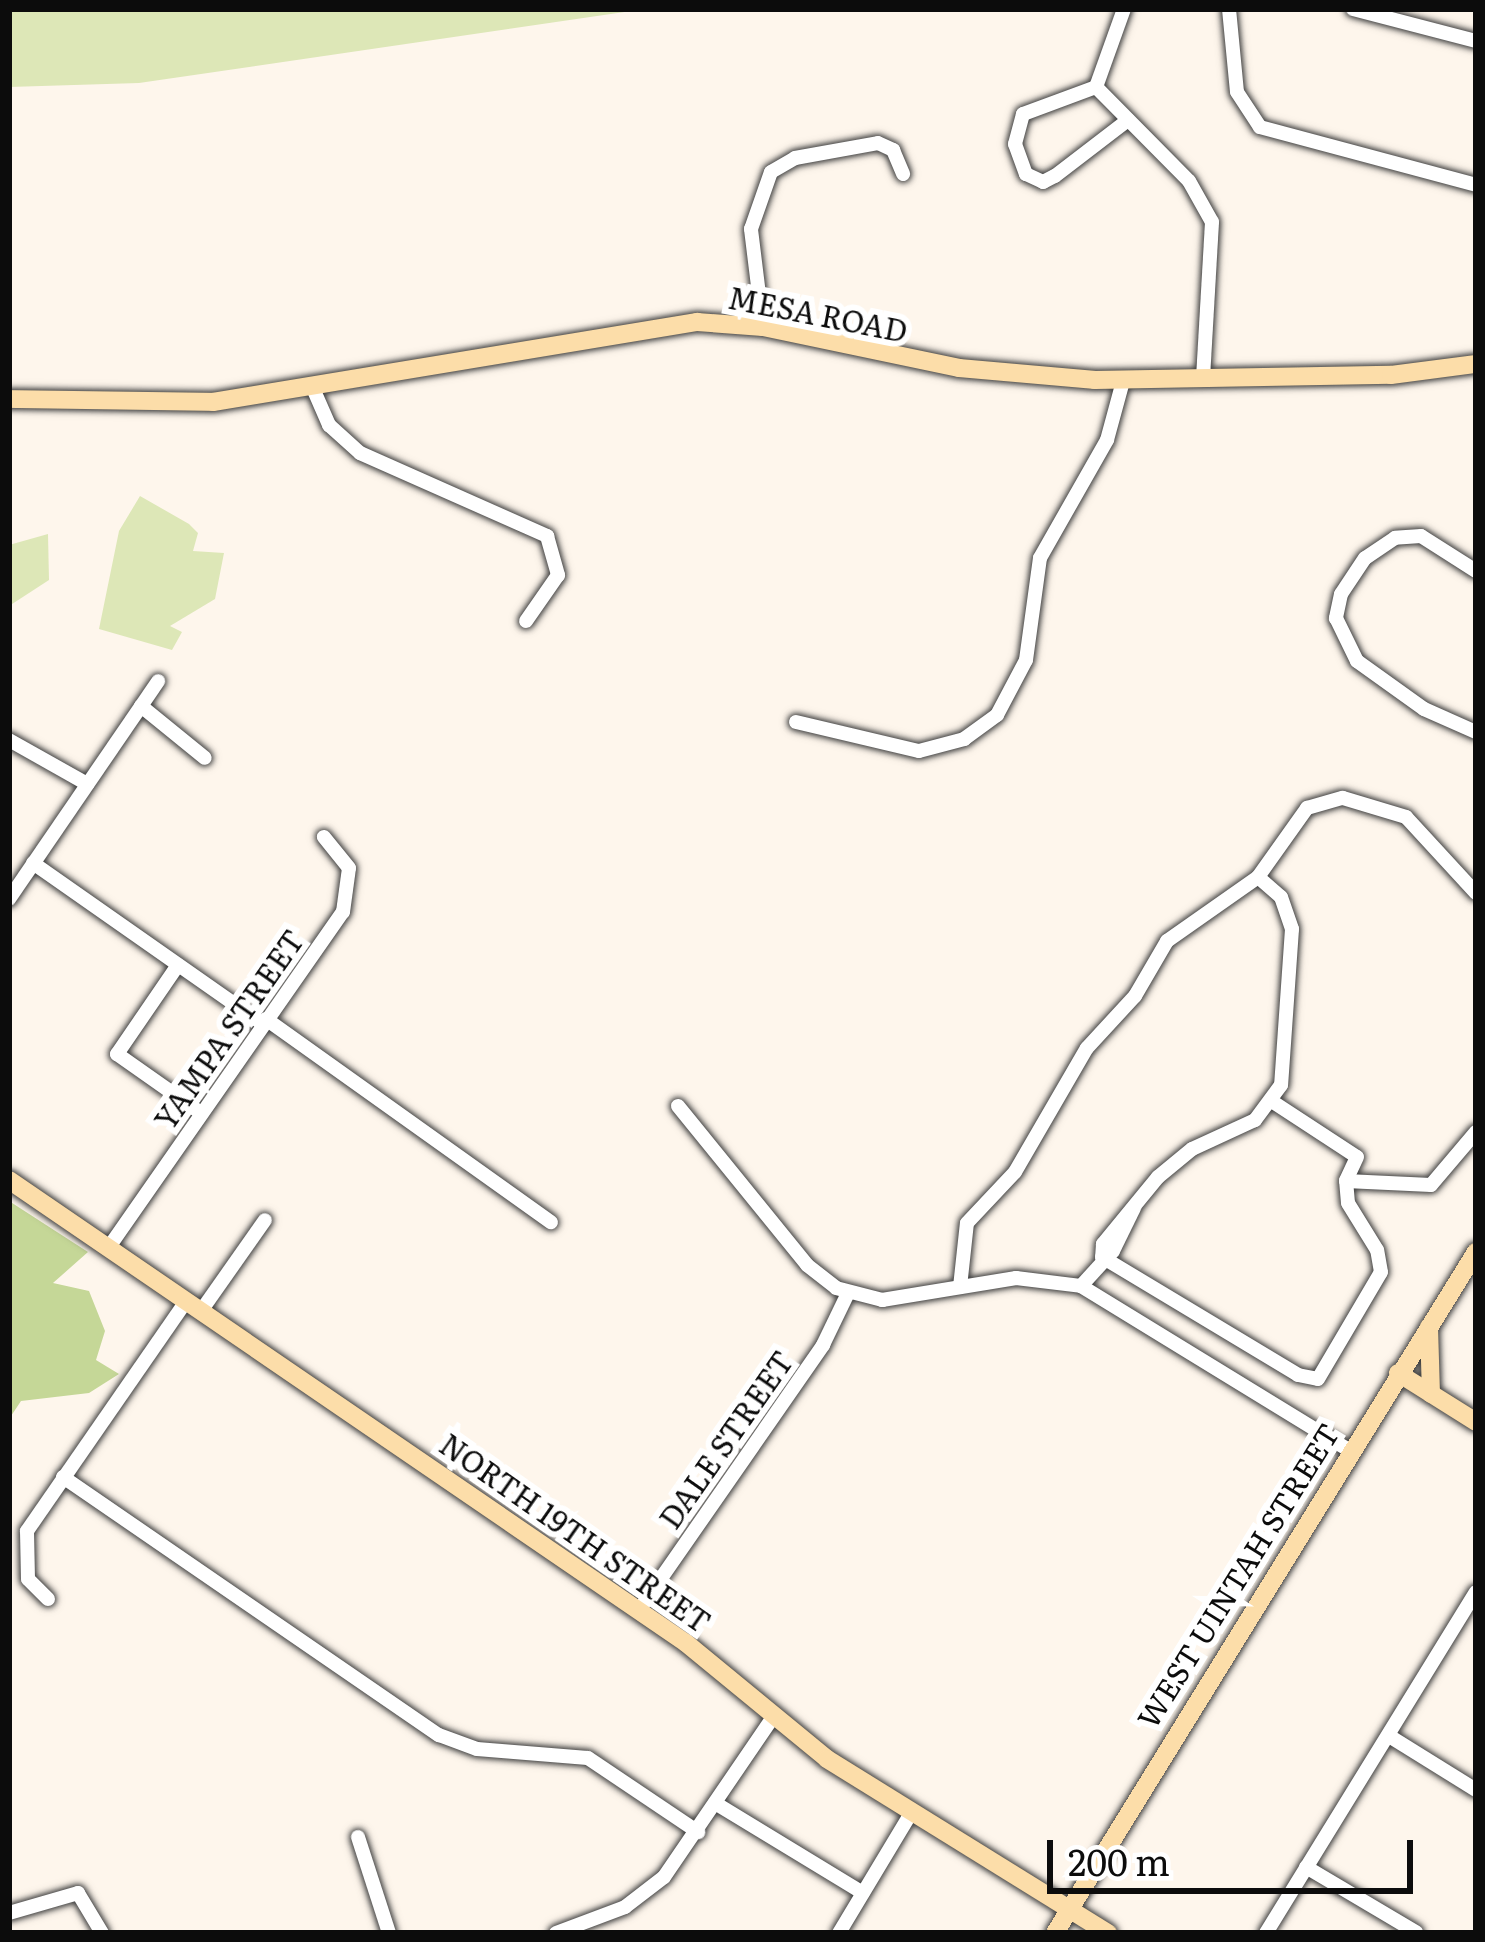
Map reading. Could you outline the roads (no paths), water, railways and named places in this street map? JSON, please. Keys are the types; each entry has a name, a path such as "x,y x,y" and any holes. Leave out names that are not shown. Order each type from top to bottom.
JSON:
{"main road":[{"name":"MESA ROAD","path":"9,399 192,403 628,328 763,327 936,365 1123,381 1476,364"},
{"name":"NORTH 19TH STREET","path":"9,1180 639,1610 774,1716 911,1813 1108,1933"},
{"name":"WEST UINTAH STREET","path":"1054,1933 1348,1450 1476,1252"},
{"path":"1429,1324 1431,1394"},
{"path":"1398,1372 1476,1422"}],"street":[{"path":"1124,9 1096,87 1023,114 1015,143 1026,175 1043,182 1055,176 1128,120"},
{"path":"1229,9 1237,92 1260,127 1476,185"},
{"path":"1353,9 1476,41"},
{"path":"1096,87 1189,181 1212,222 1203,380"},
{"path":"763,327 751,229 770,172 795,158 872,143 893,150 902,174"},
{"path":"796,722 919,751 964,739 997,715 1026,660 1044,548 1107,440 1123,381"},
{"path":"312,386 329,425 360,453 547,536 558,575 526,621"},
{"path":"1476,571 1436,542 1395,538 1365,557 1341,594 1336,618 1357,661 1424,709 1476,732"},
{"path":"9,899 158,681"},
{"path":"141,706 205,758"},
{"path":"9,740 87,784"},
{"path":"960,1287 964,1229 1015,1172 1087,1048 1135,996 1167,941 1258,877 1307,808 1343,798 1406,818 1476,892"},
{"name":"YAMPA STREET","path":"109,1247 347,905 349,868 324,837"},
{"path":"33,863 551,1222"},
{"path":"1258,877 1281,897 1292,929 1274,1102"},
{"path":"178,965 117,1054 201,1113"},
{"path":"1102,1257 1298,1375 1324,1375 1377,1286 1382,1263 1348,1203 1346,1181 1357,1157 1274,1102"},
{"path":"1082,1286 1134,1208 1180,1157 1274,1102"},
{"path":"677,1106 792,1249 848,1293 883,1300 1034,1277 1082,1286 1348,1450"},
{"path":"1346,1181 1431,1185 1476,1132"},
{"path":"48,1599 28,1579 23,1544 63,1477 265,1220"},
{"name":"DALE STREET","path":"639,1610 823,1345 848,1293"},
{"path":"63,1477 453,1742 588,1758 698,1832"},
{"path":"1266,1933 1476,1592"},
{"path":"556,1933 639,1898 698,1832 774,1716"},
{"path":"1389,1736 1476,1790"},
{"path":"715,1803 863,1893"},
{"path":"839,1933 911,1813"},
{"path":"358,1837 389,1933"},
{"path":"1306,1867 1416,1932"},
{"path":"9,1913 65,1894 86,1896 102,1933"}]}
